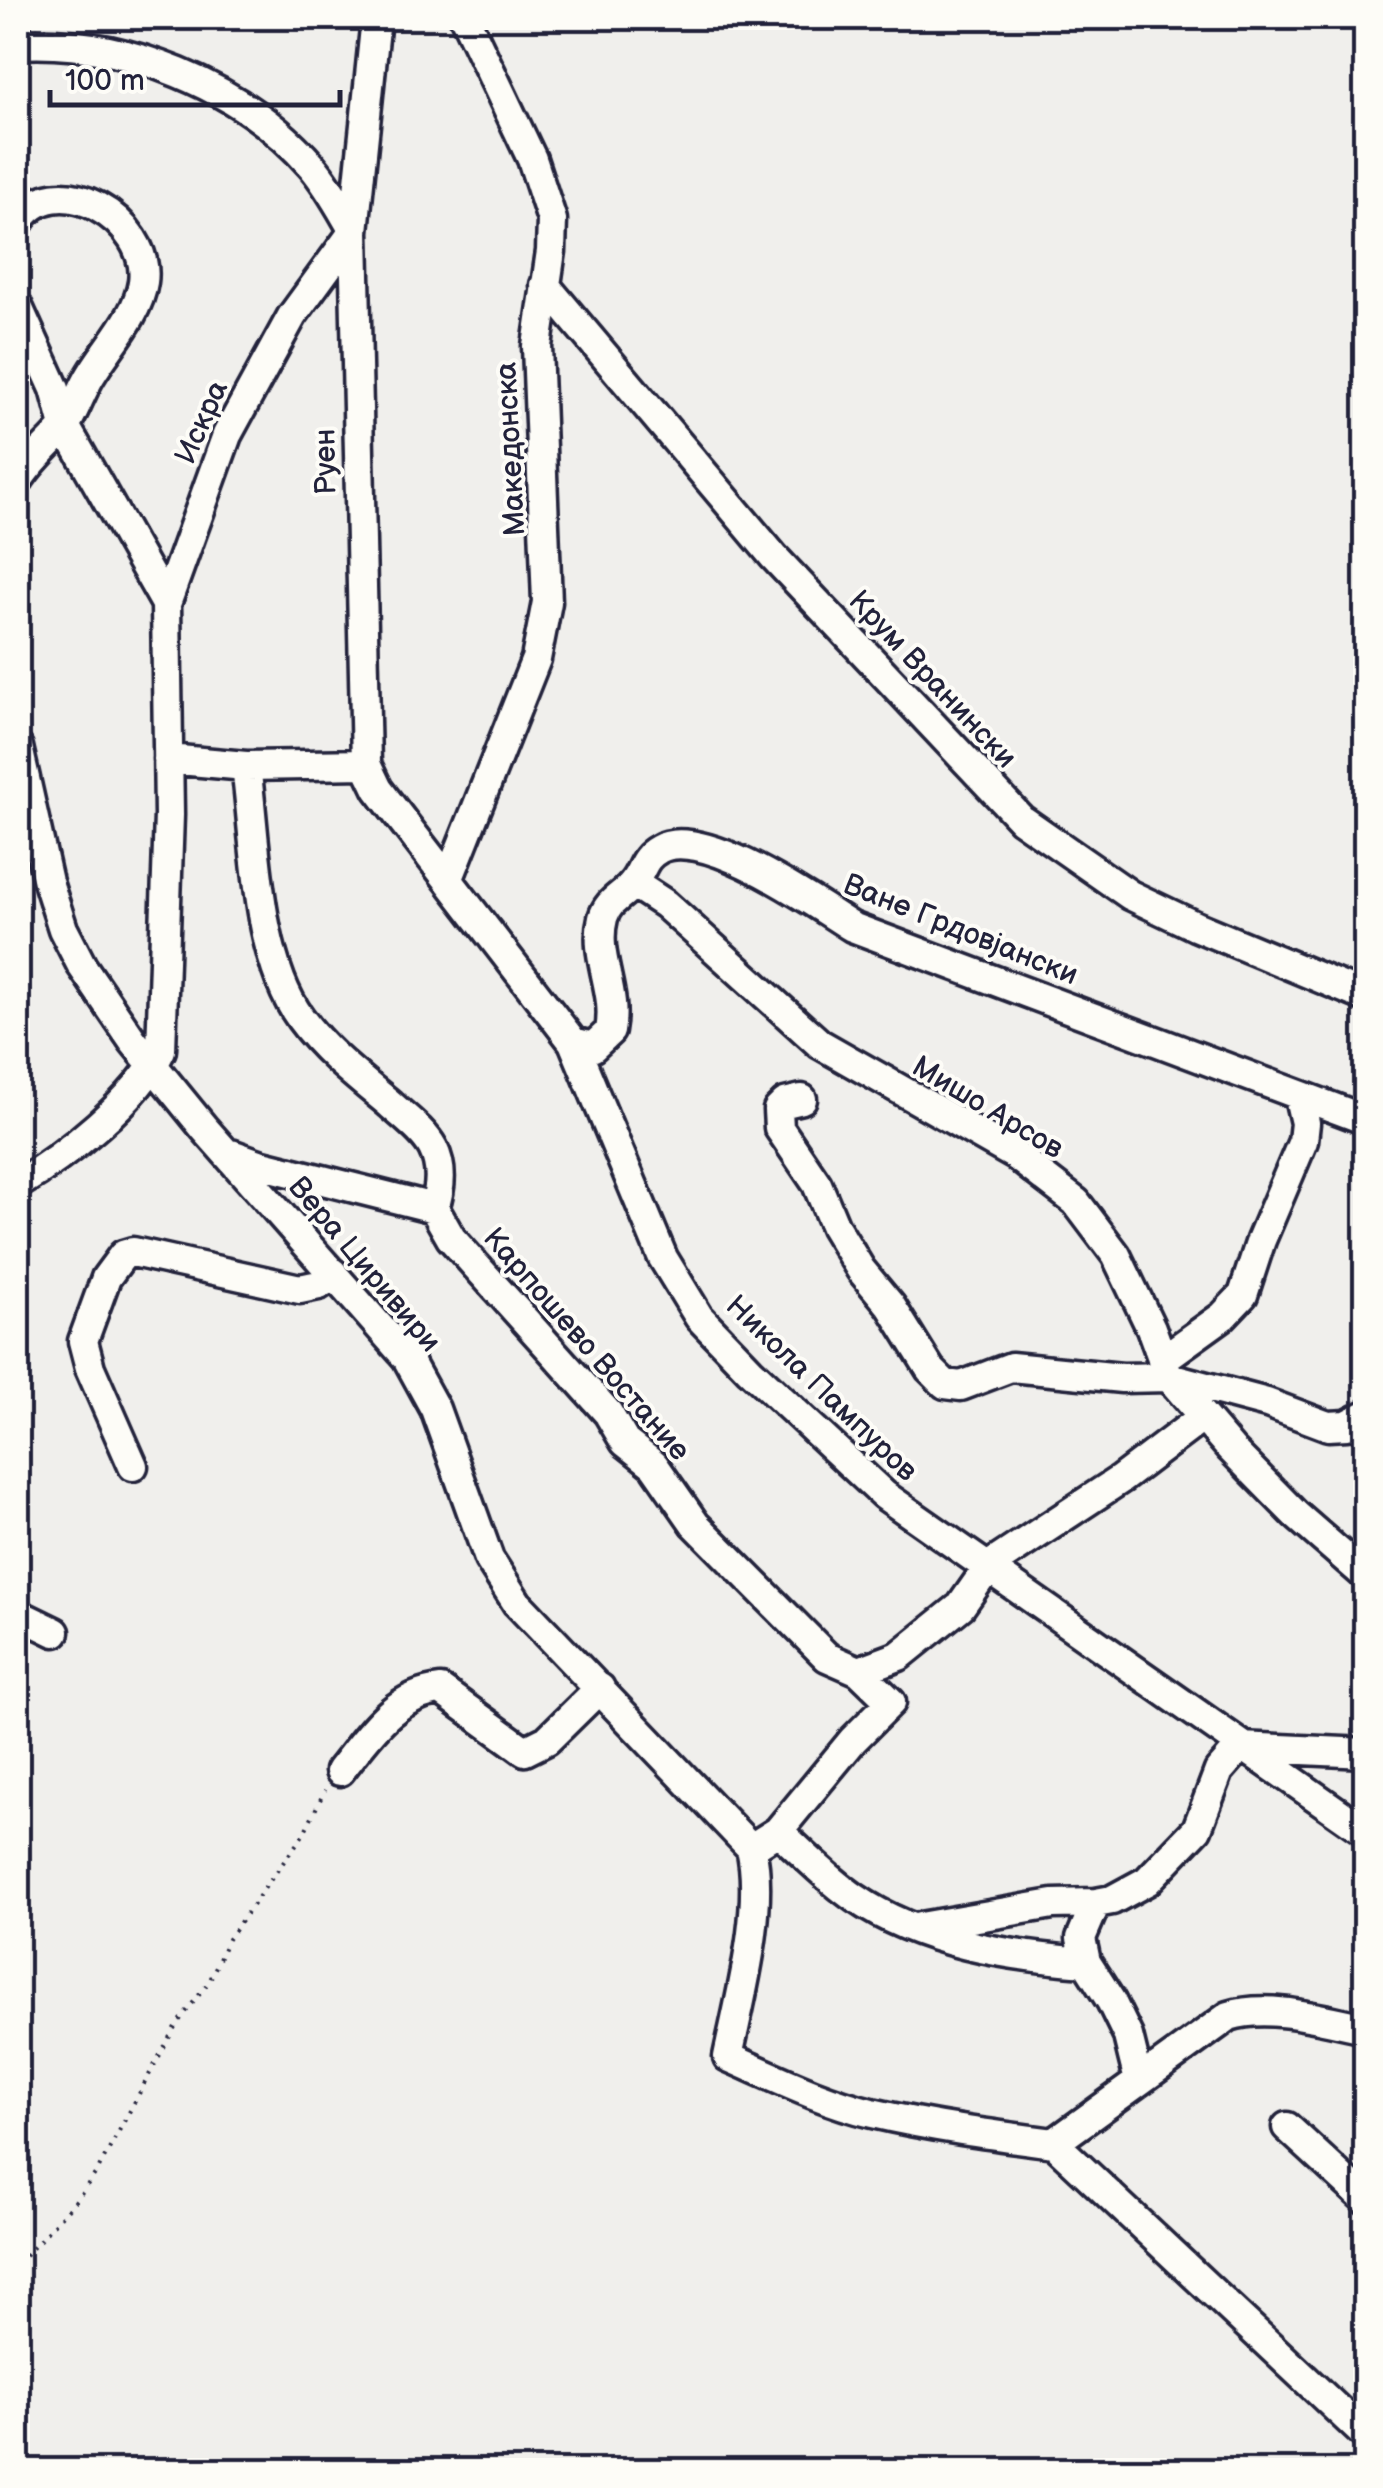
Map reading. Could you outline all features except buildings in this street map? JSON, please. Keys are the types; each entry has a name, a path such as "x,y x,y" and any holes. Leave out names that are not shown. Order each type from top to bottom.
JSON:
{"street":[{"name":"Руен","path":"366,764 354,231 376,18"},
{"name":"Македонска","path":"448,878 536,660 543,632 547,544 537,346 552,220 532,160 465,18"},
{"path":"18,44 119,52 194,80 234,102 264,121 313,167 354,231"},
{"path":"18,222 38,203 57,197 99,206 129,233 144,276 140,296 91,374 65,426 18,480"},
{"name":"Искра","path":"153,1066 161,1050 164,1020 166,604 227,435 292,316 354,231"},
{"name":"Крум Вранински","path":"545,286 774,557 1021,819 1130,895 1366,997"},
{"path":"18,307 55,389 65,426 166,604"},
{"name":"Вера Циривири","path":"18,747 48,882 63,930 82,966 153,1066 392,1338 424,1384 483,1544 517,1603 751,1848"},
{"path":"168,759 246,766 366,764 378,788 448,878"},
{"path":"225,1151 259,1164 434,1208 441,1187 433,1148 405,1117 336,1058 301,1020 280,986 268,949 246,766"},
{"name":"Ване Грдовјански","path":"573,1042 593,1047 610,1030 613,997 602,958 603,918 611,900 633,883 642,862 658,849 682,842 706,848 791,889 852,926 1366,1120"},
{"name":"Никола Пампуров","path":"448,878 573,1042 663,1258 700,1317 750,1370 884,1495 1366,1832"},
{"name":"Мишо Арсов","path":"633,883 665,904 820,1044 1015,1154 1076,1202 1116,1255 1166,1369 1203,1417 1322,1541 1366,1576"},
{"path":"18,1184 62,1157 153,1066"},
{"path":"1166,1369 1242,1295 1302,1141 1305,1123 1299,1097"},
{"path":"802,1099 785,1102 778,1110 779,1128 817,1184 835,1227 861,1270 945,1384 961,1386 1010,1367 1122,1378 1166,1369 1328,1426 1347,1425 1366,1415"},
{"name":"Карпошево Востание","path":"434,1208 451,1238 477,1270 608,1413 625,1442 654,1465 695,1524 827,1657 859,1671 891,1702 853,1740 778,1831"},
{"path":"133,1466 90,1368 84,1342 106,1278 122,1256 133,1252 300,1290 319,1285 333,1274"},
{"path":"859,1671 899,1656 961,1606 989,1566 1121,1479 1203,1417"},
{"path":"18,1614 55,1632"},
{"path":"340,1770 392,1708 420,1692 442,1690 524,1751 547,1740 600,1688"},
{"path":"916,1928 1053,1904 1112,1900 1147,1881 1197,1829 1219,1771 1240,1746 1366,1753"},
{"path":"1086,1962 1029,1958 894,1920 854,1897 778,1831 751,1848 755,1884 748,1956 728,2057 868,2112 967,2132 1054,2143 1366,2436"},
{"path":"1096,1903 1081,1938 1086,1962 1112,2001 1128,2036 1139,2081"},
{"path":"1054,2143 1229,2016 1242,2012 1284,2014 1366,2028"},
{"path":"1287,2127 1366,2200"}],"path":[{"path":"18,2264 98,2170 176,2025 210,1982 228,1939 272,1882 303,1835 320,1797 340,1770"}]}
